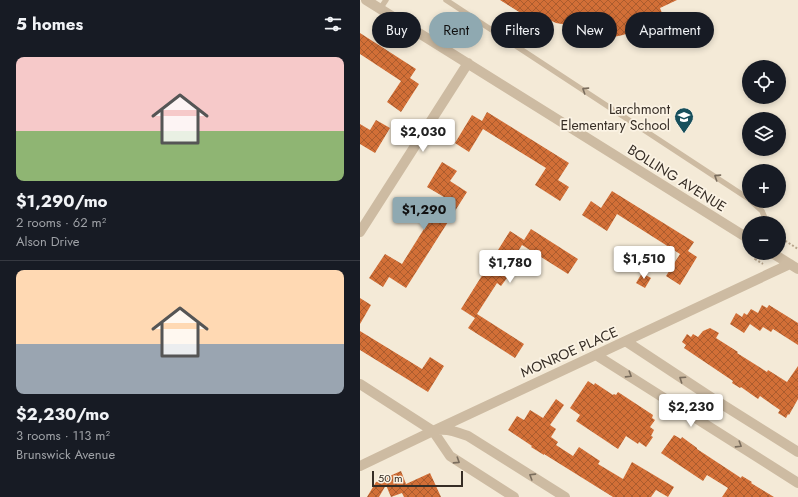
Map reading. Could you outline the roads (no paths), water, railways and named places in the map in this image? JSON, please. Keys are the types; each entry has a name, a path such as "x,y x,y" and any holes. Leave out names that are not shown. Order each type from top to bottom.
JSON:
{"street":[{"name":"BOLLING AVENUE","path":"366,0 383,4 468,63 649,178 742,235"},
{"path":"360,232 468,63"},
{"path":"783,260 794,267"},
{"name":"MONROE PLACE","path":"360,466 596,354 627,342 794,267"},
{"path":"627,342 798,452"},
{"path":"596,354 798,482"},
{"path":"360,384 433,431 450,456 514,497"},
{"path":"433,431 456,431 468,436 565,497"}],"lane":[{"path":"446,0 742,195"}],"place":[{"name":"Larchmont Elementary School","path":"684,134"}]}
